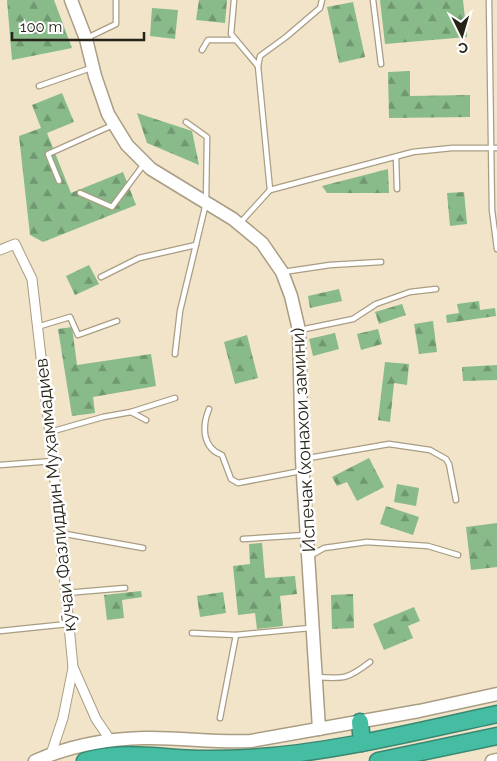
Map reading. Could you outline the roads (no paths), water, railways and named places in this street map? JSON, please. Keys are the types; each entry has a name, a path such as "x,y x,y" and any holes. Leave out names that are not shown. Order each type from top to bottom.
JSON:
{"highway":[{"path":"85,761 93,759 137,758 248,758 324,750 497,714"},
{"path":"360,722 362,743"},
{"path":"378,761 497,736"}],"street":[{"name":"Испечак (хонахои замини)","path":"71,0 86,39 108,114 127,145 151,169 239,224 262,242 282,272 291,296 299,330 302,465 319,729"},
{"name":"кӯчаи Фазлиддин Муҳаммадиев","path":"0,250 15,244 32,280 53,460 73,668 96,719 111,740"},
{"path":"51,754 63,718 73,668"},
{"path":"35,761 82,745 111,740 144,738 227,743 251,741 448,706 497,694"},
{"path":"492,761 497,760"}],"lane":[{"path":"86,39 116,24 116,0"},
{"path":"234,0 231,34 258,66"},
{"path":"270,190 258,66 260,56 320,8 322,0"},
{"path":"373,0 381,64"},
{"path":"490,0 495,147 492,210 497,249"},
{"path":"202,50 208,40 236,40"},
{"path":"39,86 93,67"},
{"path":"175,354 180,311 206,203 207,136 186,122"},
{"path":"59,181 48,154 114,125"},
{"path":"239,224 270,190 413,152 452,148 495,147"},
{"path":"396,157 398,189"},
{"path":"80,192 112,207 145,163"},
{"path":"101,276 139,258 196,246"},
{"path":"282,272 330,265 380,262"},
{"path":"299,330 353,320 376,304 410,292 436,288"},
{"path":"38,327 70,317 78,335 117,321"},
{"path":"50,432 103,417 131,412 175,398"},
{"path":"209,409 205,420 208,445 222,455 231,479 238,483 388,444 430,450 446,459 449,464 456,500"},
{"path":"131,412 146,420"},
{"path":"0,465 53,460"},
{"path":"60,534 143,548"},
{"path":"243,539 306,535"},
{"path":"308,556 324,548 367,542 428,546 458,554"},
{"path":"66,593 125,588"},
{"path":"0,631 68,624"},
{"path":"192,633 236,635 313,628"},
{"path":"220,718 236,635"},
{"path":"316,677 337,678 354,675 370,662"}]}
